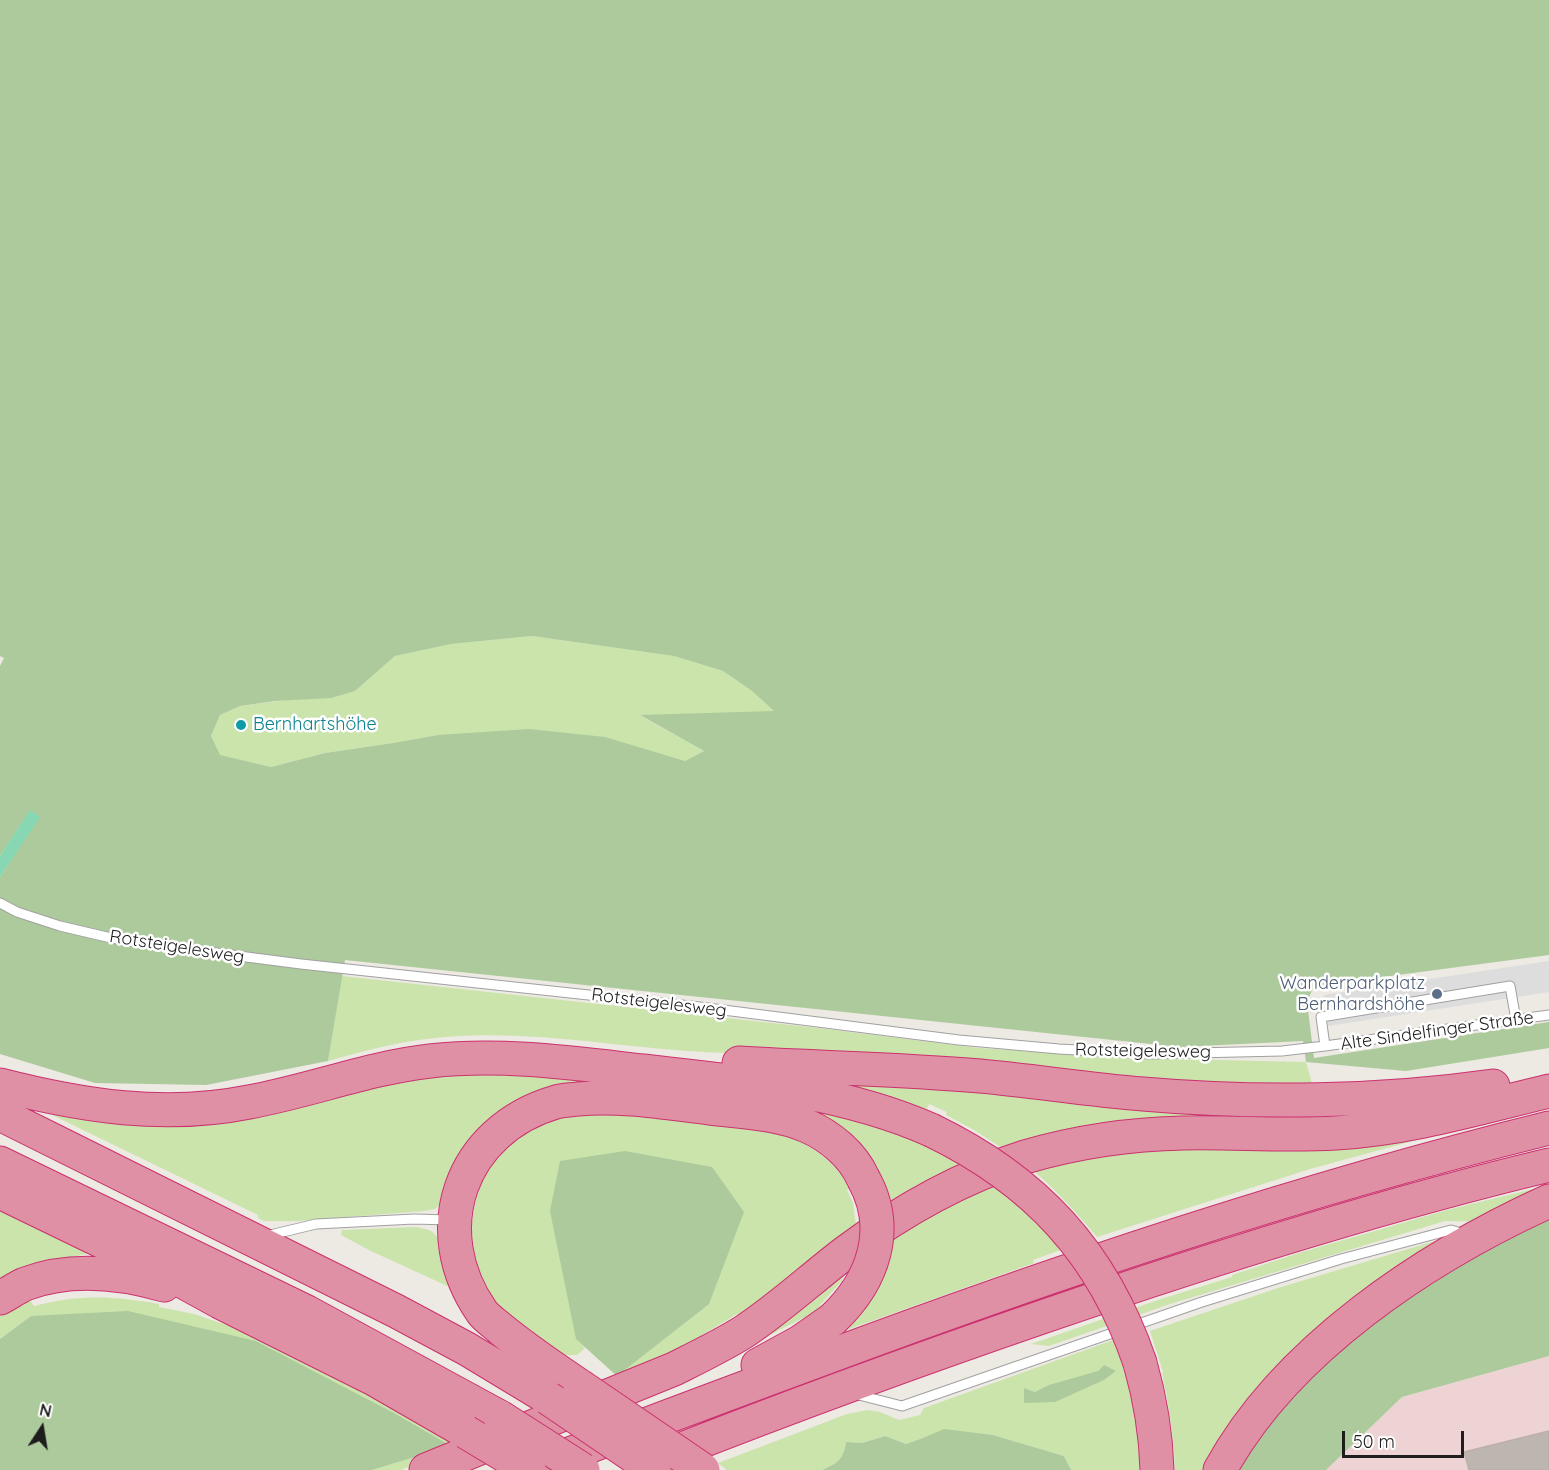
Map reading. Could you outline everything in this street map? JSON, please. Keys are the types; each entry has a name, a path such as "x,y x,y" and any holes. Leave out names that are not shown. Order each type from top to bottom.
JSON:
{"highway":[{"path":"0,1084 63,1100 104,1106 184,1110 247,1103 396,1067 450,1059 510,1058 726,1080 819,1094 879,1110 931,1130 960,1144 996,1166 1028,1191 1061,1224 1088,1257 1112,1297 1140,1363 1153,1419 1157,1470"},
{"path":"618,1068 669,1059 941,1073 1144,1095 1273,1100 1342,1099 1446,1092 1549,1077"},
{"path":"426,1470 665,1373 710,1351 753,1325 845,1253 911,1208 952,1186 1024,1158 1080,1143 1151,1134 1316,1134 1392,1127 1549,1090"},
{"path":"703,1470 534,1355 484,1315 470,1293 461,1274 458,1257 454,1220 458,1198 462,1185 481,1150 514,1120 557,1102 590,1098 633,1100 764,1115 792,1120 820,1132 853,1161 872,1199 875,1214 876,1242 866,1277 854,1296 832,1319 800,1342 754,1367 714,1398"},
{"path":"0,1114 339,1282 467,1349 548,1398 654,1470"},
{"path":"0,1192 169,1274 374,1379 529,1470 714,1398 1003,1293 1299,1196 1549,1128"},
{"path":"0,1163 307,1312 500,1417 583,1470"},
{"path":"627,1470 838,1390 1057,1312 1255,1247 1426,1196 1549,1165"},
{"path":"1220,1470 1242,1434 1267,1401 1314,1352 1378,1301 1433,1264 1478,1237 1549,1201"},
{"path":"0,1298 22,1285 48,1276 103,1272 145,1280 220,1302"}],"lane":[{"name":"Rotsteigelesweg","path":"0,903 17,912 60,926 111,938 169,947 300,964 688,1006 959,1040 1150,1054 1282,1051 1325,1046"},
{"path":"1325,1046 1322,1017 1510,986 1516,1020"},
{"name":"Alte Sindelfinger Straße","path":"1325,1046 1549,1015"},
{"path":"252,1239 315,1224 414,1219 454,1220"},
{"path":"838,1390 902,1406 1202,1302 1341,1259 1451,1230 1478,1237"}],"shaded area":[{"name":"Wanderparkplatz Bernhardshöhe","path":"1549,961 1549,992 1328,1026 1324,995"},
{"path":"1549,1356 1549,1470 1326,1470 1402,1397"}],"green space":[{"path":"0,0 1549,0 1549,955 1314,986 1307,1002 1314,1058 1549,1022 1549,1048 1406,1071 1306,1062 1303,1041 1180,1047 345,960 328,1061 206,1085 95,1083 0,1054 0,877 39,817 30,811 0,856 0,666 4,658 0,656","holes":["532,636 674,656 723,671 752,691 774,711 640,715 704,751 685,761 605,737 529,729 438,735 325,753 271,767 220,755 211,736 220,715 240,706 275,701 331,698 355,691 395,656 451,644"]},
{"path":"532,636 674,656 723,671 752,691 775,712 641,716 704,751 685,761 438,735 325,753 271,767 219,755 211,736 220,715 240,706 355,691 395,656 451,644"},
{"path":"30,810 40,817 0,877 0,856"},
{"path":"342,976 979,1048 1123,1058 1306,1062 1313,1087 1287,1088 770,1054 687,1051 506,1035 415,1040 328,1061"},
{"path":"515,1071 754,1096 906,1132 969,1167 894,1206 877,1168 873,1171 853,1145 576,1088 435,1209 297,1221 264,1221 258,1218 258,1215 44,1111 403,1079"},
{"path":"814,1078 1444,1106 1008,1152 946,1115 947,1112 929,1104 927,1109 866,1089"},
{"path":"1531,1110 1310,1169 1097,1237 1064,1200 1027,1165 1036,1163"},
{"path":"582,1113 634,1115 758,1130 792,1139 823,1156 844,1179 853,1203 857,1232 749,1320 737,1314 702,1335 703,1349 621,1380 576,1339 585,1348 577,1355 556,1354 508,1315 487,1288 475,1256 472,1222 483,1180 491,1165 502,1152 515,1140 536,1127"},
{"path":"625,1151 712,1167 744,1212 709,1304 617,1376 576,1339 550,1211 560,1161"},
{"path":"988,1179 1014,1198 1063,1249 1033,1260 1034,1263 830,1336 890,1237"},
{"path":"1549,1185 1491,1222 1445,1221 1170,1304 1049,1346 1031,1344 1302,1252 1447,1210"},
{"path":"0,1209 90,1253 37,1265 0,1283"},
{"path":"1549,1209 1549,1356 1402,1397 1326,1470 1229,1470 1337,1342"},
{"path":"416,1227 431,1231 436,1235 447,1258 456,1290 341,1235 342,1230"},
{"path":"1445,1238 1213,1470 1175,1470 1163,1372 1150,1331 1281,1287"},
{"path":"847,1270 841,1282 820,1305 821,1307 740,1353"},
{"path":"26,1295 34,1306 96,1297 159,1304 159,1307 194,1314 244,1331 295,1351 463,1445 401,1470 372,1470 450,1446 396,1414 256,1341 31,1316 0,1339 0,1312"},
{"path":"128,1311 256,1341 396,1414 451,1446 372,1470 0,1470 0,1339 31,1316"},
{"path":"1116,1339 1132,1380 1142,1470 1071,1470 1064,1456 993,1435 970,1433 923,1438 906,1444 885,1436 862,1443 846,1442 839,1460 822,1470 727,1470 718,1463 847,1414 868,1410 899,1420 920,1415 924,1408","holes":["1104,1365 1104,1380 1090,1386 1025,1403 1024,1388 1035,1392 1098,1371"]},
{"path":"1104,1365 1116,1371 1104,1380 1055,1402 1024,1403 1024,1388 1035,1392 1049,1385 1098,1371"},
{"path":"944,1429 993,1435 1064,1456 1071,1470 822,1470 839,1460 846,1442 862,1443 885,1436 906,1444"}],"building":[{"path":"1549,1431 1549,1470 1469,1470 1464,1452"}],"place":[{"name":"Bernhartshöhe","path":"241,725"},
{"name":"Wanderparkplatz Bernhardshöhe","path":"1437,994"}]}
